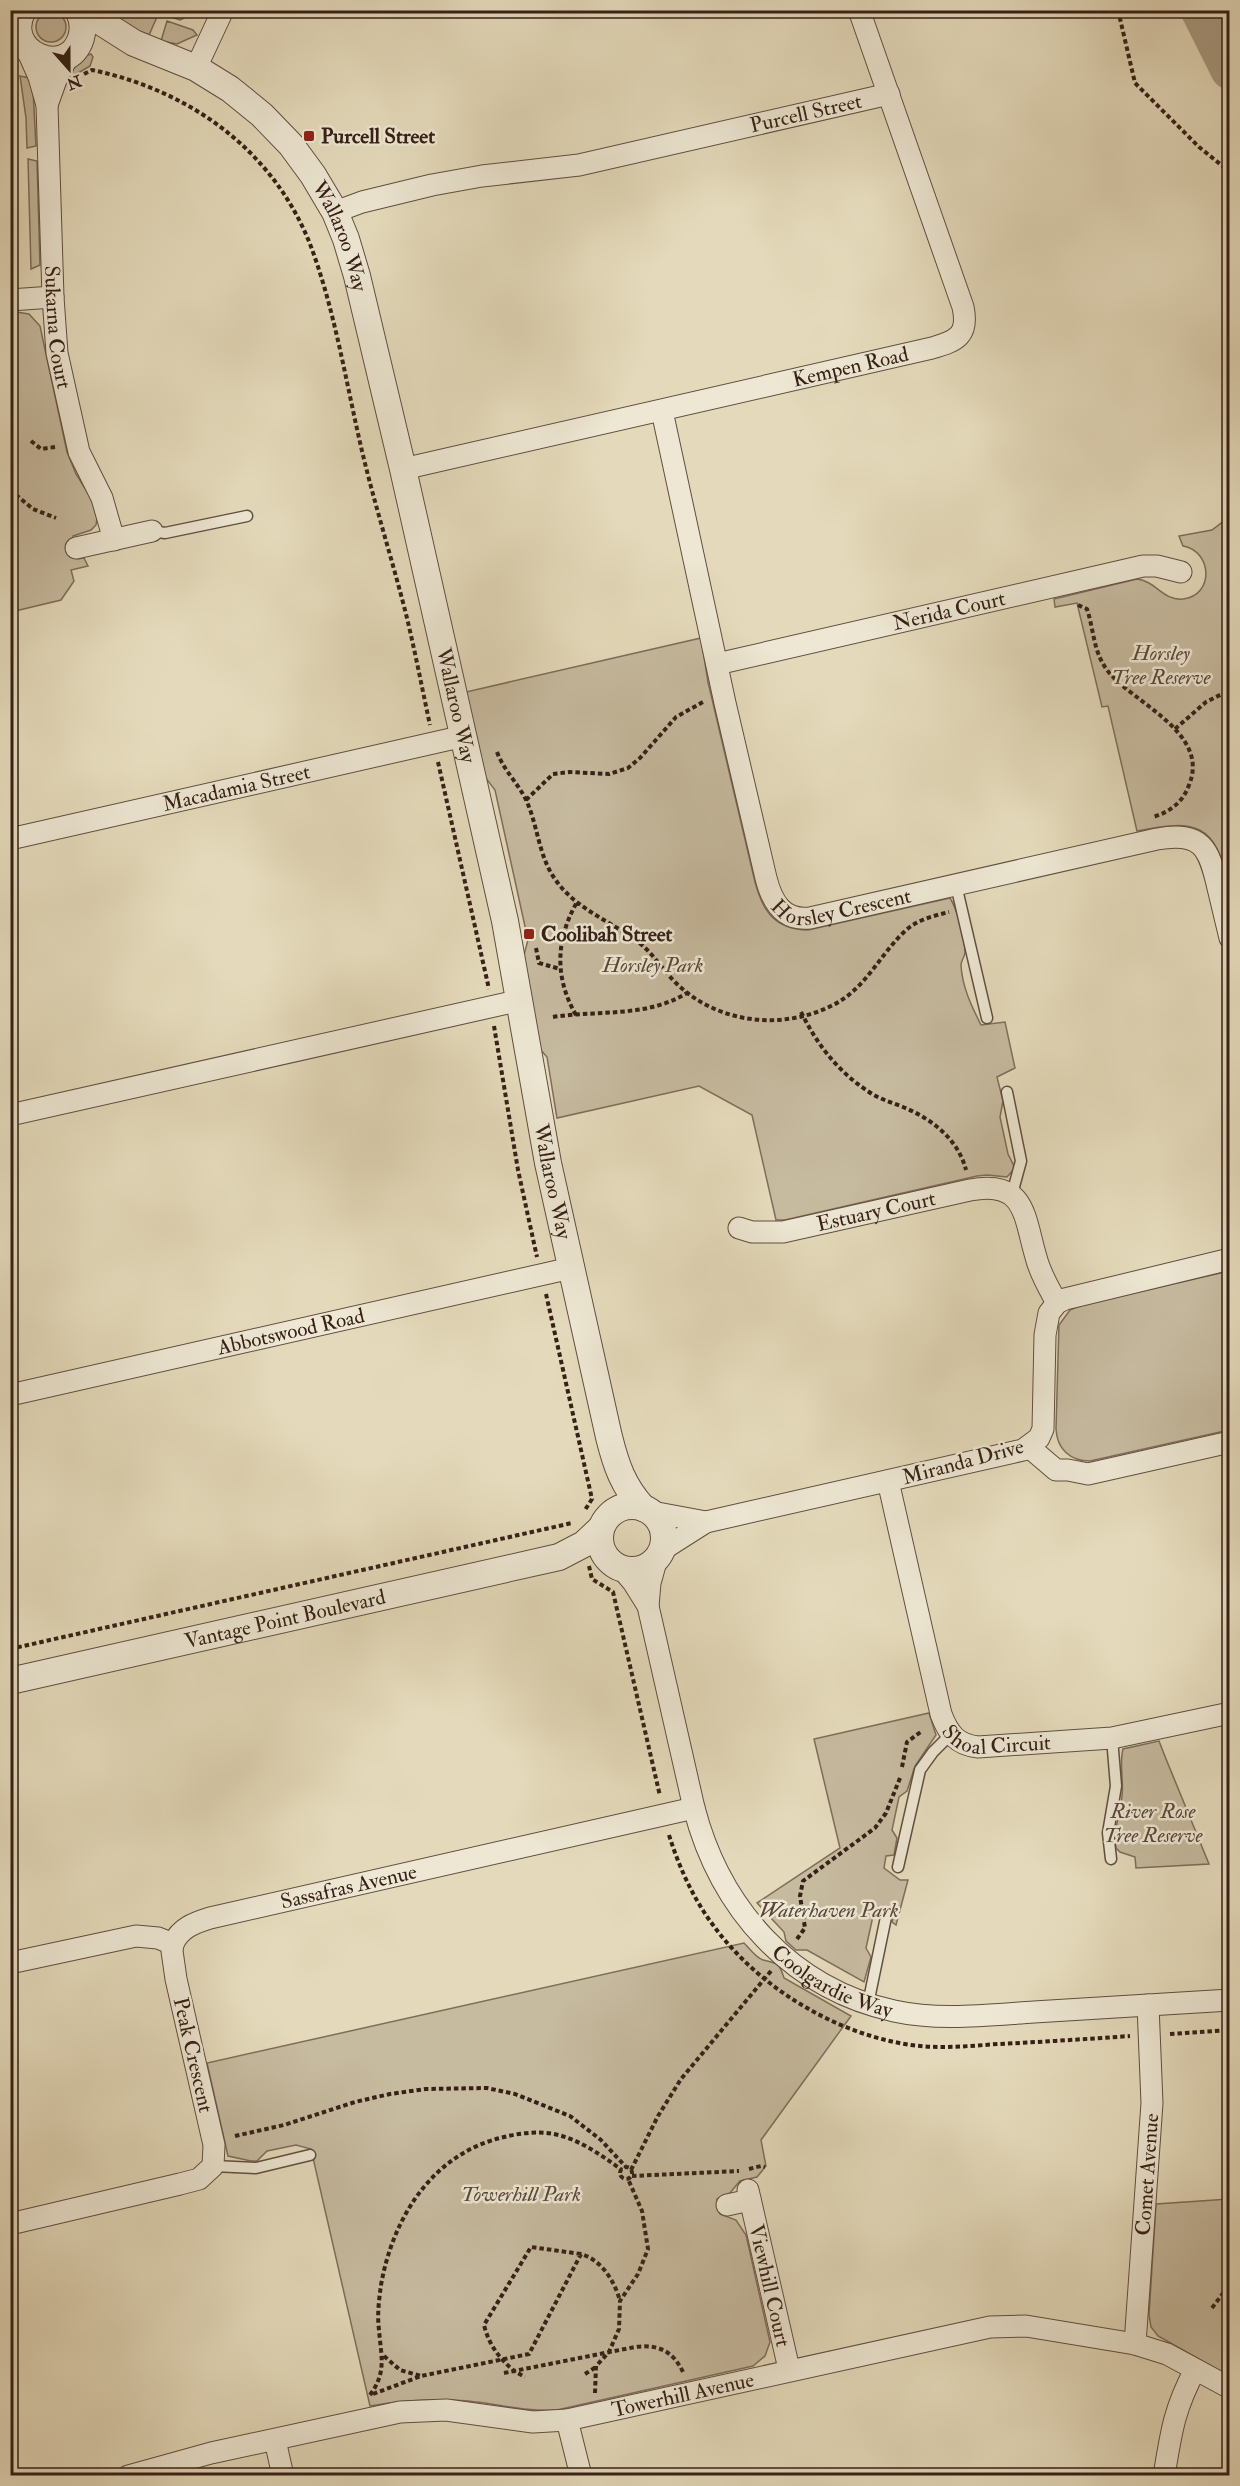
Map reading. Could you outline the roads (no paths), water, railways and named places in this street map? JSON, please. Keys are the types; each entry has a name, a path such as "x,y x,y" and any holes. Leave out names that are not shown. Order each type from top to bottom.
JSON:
{"street":[{"path":"10,13 16,10"},
{"path":"21,48 17,27 23,10"},
{"path":"72,52 82,33 83,23 80,10"},
{"name":"Wallaroo Way","path":"80,10 134,43 196,68 230,89 277,129 313,175 335,212 357,276 506,921 541,1130 616,1468 624,1484 647,1510"},
{"path":"196,68 223,10"},
{"name":"Kempen Road","path":"403,469 946,344 961,333 965,321 963,307 859,10"},
{"name":"Wallaroo Way","path":"21,48 38,58 48,60 60,59 72,52 134,43"},
{"name":"Sukarna Court","path":"21,48 39,77 47,105 57,353 77,446 102,498 114,540"},
{"name":"Sukarna Court","path":"47,105 56,80 72,52"},
{"name":"Purcell Street","path":"335,212 362,202 432,185 482,176 579,165 889,94"},
{"path":"10,300 53,297"},
{"name":"Horsley Crescent","path":"662,411 723,697 767,885 772,898 781,910 794,917 810,918 1157,839 1182,836 1197,842 1210,856 1230,938"},
{"path":"76,548 152,531"},
{"name":"Nerida Court","path":"717,664 1143,566 1164,567 1181,573"},
{"name":"Macadamia Street","path":"10,839 464,736"},
{"path":"10,1115 521,1000"},
{"name":"Estuary Court","path":"739,1228 767,1233 783,1232 970,1190 994,1188 1012,1194"},
{"path":"1012,1194 1023,1209 1040,1270 1057,1303 1078,1294 1230,1259"},
{"name":"Abbotswood Road","path":"10,1395 571,1268"},
{"name":"Miranda Drive","path":"660,1554 706,1522 1013,1452 1034,1442 1044,1418 1047,1319 1057,1303"},
{"path":"1034,1442 1056,1470 1078,1473 1099,1472 1230,1443"},
{"name":"Wallaroo Way","path":"592,1534 613,1500 616,1468"},
{"name":"Shoal Circuit","path":"888,1481 938,1701 945,1725 961,1743 978,1747 1112,1738 1230,1713"},
{"path":"624,1507 647,1510 663,1529 660,1554 641,1569 617,1567 592,1534 624,1507"},
{"name":"Miranda Drive","path":"647,1510 706,1522"},
{"name":"Vantage Point Boulevard","path":"10,1681 559,1557 592,1534"},
{"name":"Coolgardie Way","path":"660,1554 650,1584 648,1606 694,1808 706,1849 724,1886 746,1919 784,1956 819,1980 868,2004 910,2014 944,2016 1230,2000"},
{"name":"Coolgardie Way","path":"617,1567 633,1582 648,1606"},
{"name":"Sassafras Avenue","path":"173,1944 176,1937 188,1926 210,1918 694,1808"},
{"path":"10,1963 136,1936 158,1938 173,1944"},
{"name":"Peak Crescent","path":"173,1944 172,1960 214,2145 213,2166"},
{"name":"Comet Avenue","path":"1135,2344 1152,2103 1148,2005"},
{"path":"10,2224 192,2181 205,2175 213,2166"},
{"name":"Viewhill Court","path":"727,2205 749,2195 789,2370"},
{"name":"Towerhill Avenue","path":"128,2475 191,2458 377,2416 424,2410 462,2412 533,2422 567,2420 971,2330 1007,2326 1047,2329 1135,2344 1167,2354 1230,2388"},
{"path":"1164,2475 1175,2415 1195,2370"},
{"path":"567,2420 581,2475"},
{"path":"274,2440 283,2475"}],"lane":[{"path":"152,531 165,533 247,516"},
{"path":"956,885 987,1018"},
{"path":"1007,1092 1021,1161 1012,1194"},
{"path":"898,1867 920,1770 933,1752 951,1734"},
{"path":"1111,1859 1108,1833 1116,1786 1112,1738"},
{"path":"868,2004 886,1917"},
{"path":"213,2166 256,2168 310,2155"}],"waterway":[{"path":"1200,10 1230,70"}],"place":[{"name":"Purcell Street","path":"309,136"},
{"name":"Coolibah Street","path":"529,934"}],"park label":[{"name":"Horsley Tree Reserve","path":"1161,665"},
{"name":"Horsley Park","path":"653,965"},
{"name":"River Rose Tree Reserve","path":"1153,1823"},
{"name":"Waterhaven Park","path":"829,1910"},
{"name":"Towerhill Park","path":"521,2194"}]}
